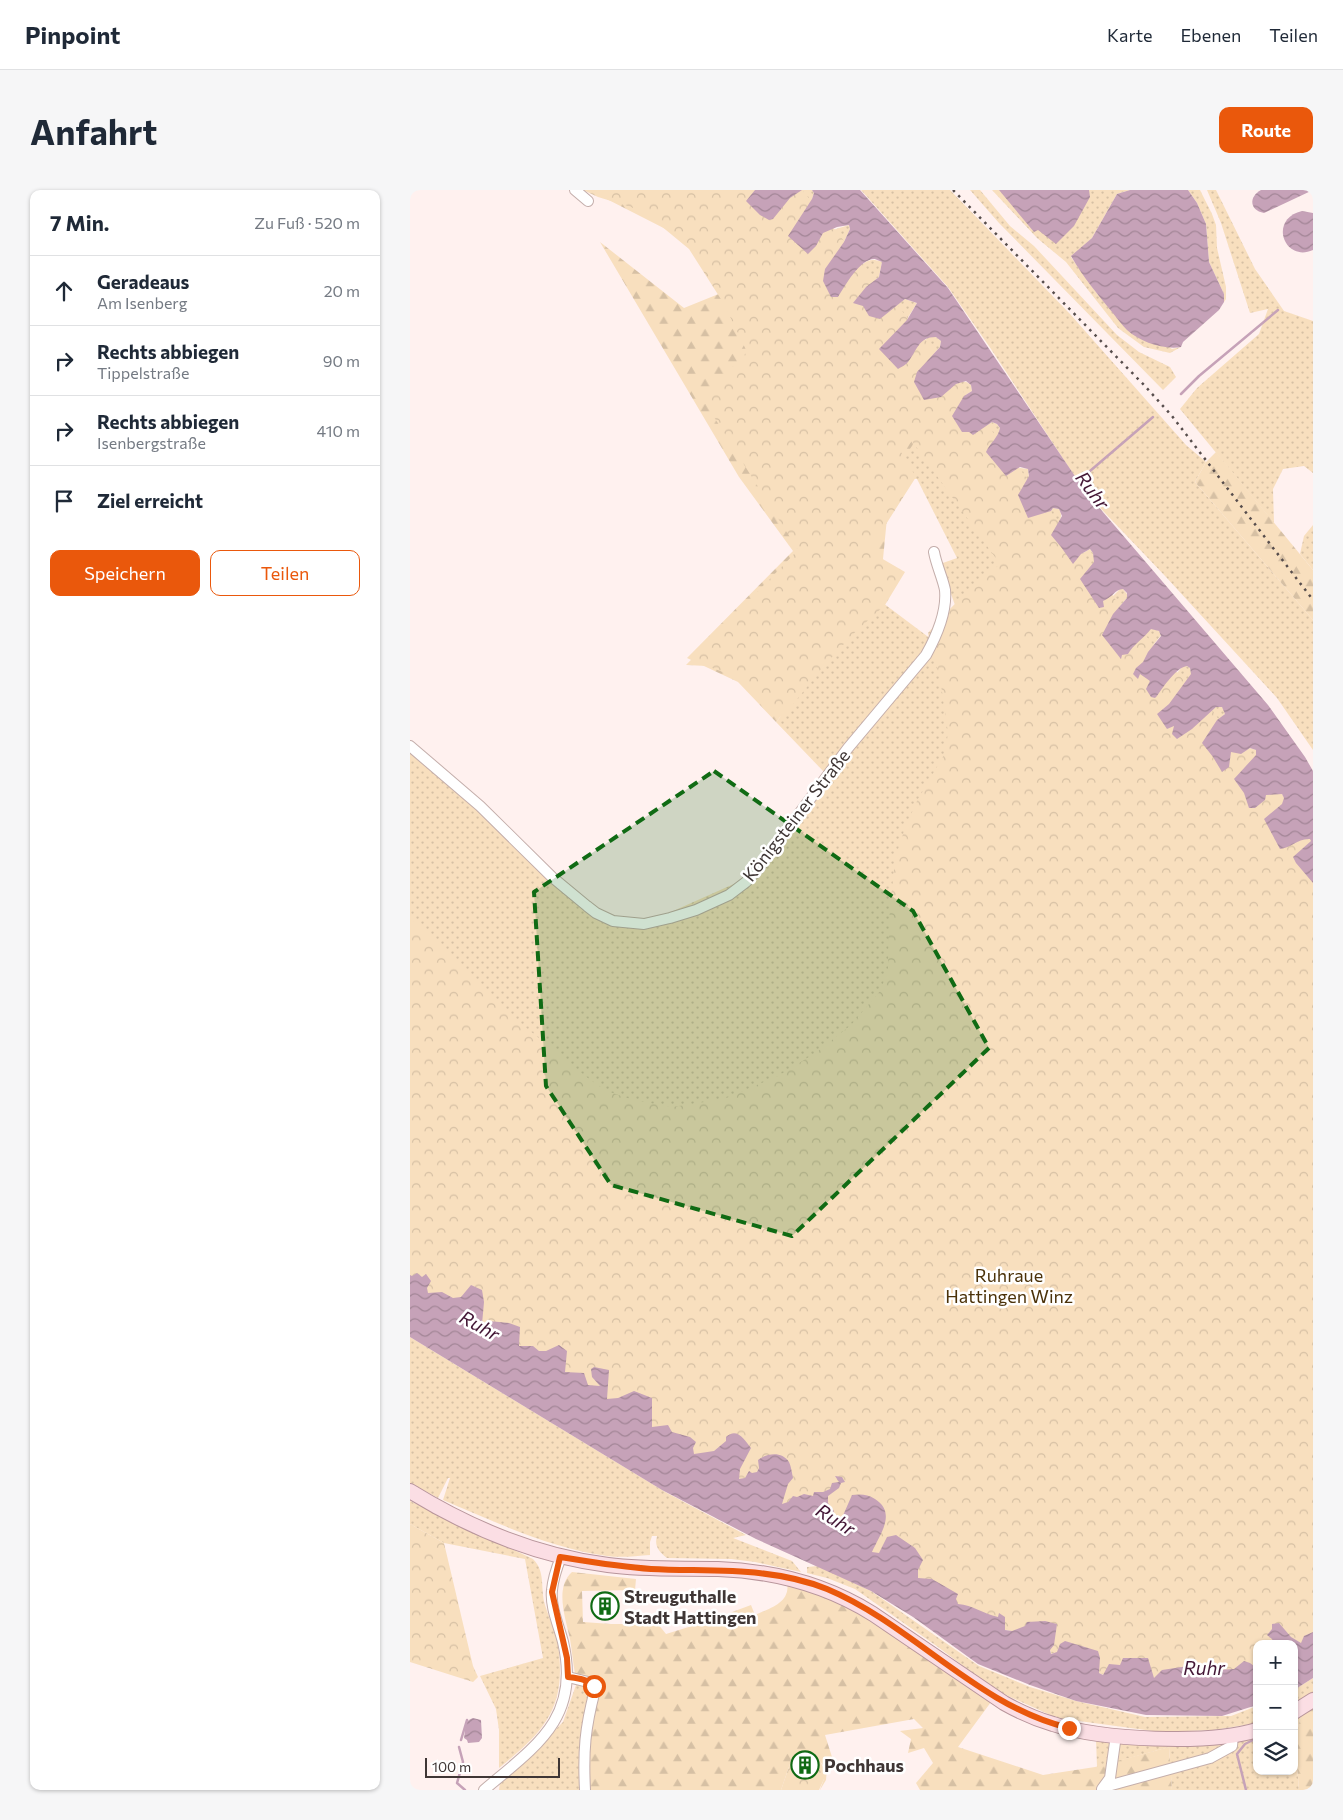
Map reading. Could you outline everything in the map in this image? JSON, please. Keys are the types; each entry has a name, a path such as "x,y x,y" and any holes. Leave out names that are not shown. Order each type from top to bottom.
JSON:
{"main road":[{"path":"410,1491 457,1517 505,1538 560,1557 624,1567 778,1575 814,1584 851,1600 1021,1712 1054,1725 1116,1735 1192,1738 1233,1736 1253,1731"},
{"path":"1298,1709 1313,1700"}],"street":[{"path":"575,190 588,200"},
{"name":"Königsteiner Straße","path":"410,746 480,806 559,883 596,913 613,921 644,924 696,910 729,895 752,876 842,755 926,655 932,643 944,601 944,588 934,552"},
{"path":"486,1790 545,1735 562,1706 568,1677 567,1658 552,1592 560,1557"},
{"path":"568,1677 592,1683 595,1690 585,1739 585,1790"},
{"path":"1103,1789 1110,1778 1116,1735"},
{"path":"1103,1789 1220,1754 1232,1746 1233,1736"}],"highlighted area":[{"path":"714,771 913,911 989,1048 792,1236 611,1185 546,1086 534,892"}],"green space":[{"name":"Ruhraue Hattingen Winz","path":"583,190 802,190 921,334 1115,599 1173,668 1251,755 1313,839 1313,1641 1298,1650 1298,1640 1253,1640 1253,1670 1202,1681 1115,1678 1081,1666 932,1591 707,1463 533,1352 410,1283 410,918 449,952 519,1022 589,1079 607,1091 633,1100 672,1107 724,1099 778,1076 817,1052 851,1025 881,990 888,968 889,921 895,859 905,828 917,801 945,753 948,733 940,678 928,633 962,597 1000,564 912,441 901,452 916,477 869,551 905,572 885,605 852,635 823,667 782,718 736,677 707,666 686,665 798,550 702,398 747,352 724,304 689,249 649,216 631,207 598,197"},
{"path":"589,190 658,190 918,437 891,477 879,600 776,722 738,682 687,658 793,551 739,477 600,242 684,308 726,291 691,242"},
{"name":"Ruhraue Hattingen Winz","path":"802,190 812,190 814,193 812,199 823,233 849,225 850,229 844,242 855,272 867,261 882,262 879,277 866,287 896,305 905,299 917,303 907,319 916,347 929,337 936,337 941,341 940,347 917,372 956,384 967,382 971,385 972,391 964,396 984,427 992,422 1000,428 999,435 1005,476 1020,468 1028,469 1029,477 1051,511 1053,508 1059,509 1061,512 1059,522 1051,535 1081,554 1090,549 1113,596 1120,589 1123,589 1127,594 1127,598 1113,614 1159,631 1161,635 1148,652 1176,674 1183,666 1190,668 1202,718 1216,707 1222,707 1226,713 1218,720 1231,760 1250,748 1256,750 1256,755 1278,793 1284,797 1283,804 1313,883 1313,1594 1261,1640 1253,1640 1253,1645 1109,1664 1103,1675 1057,1652 1051,1654 1050,1649 1012,1631 1005,1630 1005,1617 533,1346 519,1346 520,1327 410,1275 410,749 605,918 644,924 745,879 824,772 776,722 879,600 935,642 955,605 940,564 957,558 917,479 891,477 790,198"},
{"path":"861,190 950,190 1070,314 1186,445 1206,462 1195,482 1313,620 1313,750 1277,698 1085,492 948,287"},
{"path":"970,190 980,190 1010,226 1034,246 1117,335 1139,352 1170,367 1176,377 1163,390 999,223"},
{"path":"992,190 1130,190 1117,194 1092,238 1071,257 1098,295 1172,349 1181,347 1170,353 1144,347 1118,328 1066,262 1037,238"},
{"path":"1188,190 1200,190 1216,225 1217,248 1226,287 1226,299 1224,302 1224,294 1209,262 1206,224 1197,203"},
{"path":"1207,190 1216,190 1255,269 1284,311 1313,321 1313,473 1304,466 1283,469 1273,489 1274,523 1180,409 1197,388 1259,334 1268,309 1250,313 1221,223"},
{"path":"1216,452 1313,570 1313,620 1195,482 1206,462"},
{"path":"1313,525 1313,570 1300,554 1304,536"},
{"path":"410,1337 667,1493 746,1535 733,1538 792,1561 801,1572 731,1559 667,1558 658,1548 656,1543 657,1536 652,1536 650,1555 618,1557 586,1552 544,1541 443,1500 450,1478 448,1478 438,1498 410,1483"},
{"path":"410,1501 533,1559 540,1569 545,1605 558,1645 559,1685 549,1716 540,1729 529,1742 499,1768 499,1730 496,1709 480,1676 543,1658 525,1559 444,1543 410,1524"},
{"path":"410,1524 444,1543 473,1666 478,1677 473,1682 410,1662"},
{"path":"818,1566 871,1591 979,1666 1030,1687 1076,1701 1145,1717 1231,1716 1253,1708 1253,1724 1214,1730 1160,1732 1057,1718 995,1690 938,1647 855,1589 827,1578 807,1573 807,1567"},
{"path":"572,1572 636,1579 635,1590 582,1591 583,1622 658,1624 666,1634 751,1605 755,1615 783,1600 786,1595 787,1582 851,1607 991,1702 958,1747 1043,1775 1095,1767 1169,1747 1172,1790 920,1790 916,1783 933,1763 924,1748 908,1753 911,1739 900,1731 923,1728 914,1719 825,1735 832,1757 832,1764 827,1768 826,1780 820,1790 825,1773 823,1766 816,1758 802,1755 792,1758 781,1790 588,1790 591,1718 597,1705 597,1692 600,1683 575,1674 562,1595 567,1579"},
{"path":"1313,1678 1313,1692 1298,1701 1298,1687"},
{"path":"576,1685 584,1685 589,1691 583,1790 499,1790 500,1782 563,1722"},
{"path":"1313,1707 1313,1790 1299,1790 1298,1728 1301,1716"},
{"path":"1253,1738 1253,1775 1298,1775 1299,1790 1172,1790 1169,1747 1097,1767 1096,1739 1206,1744"},
{"path":"807,1754 820,1761 824,1769 826,1769 826,1779 824,1779 819,1790 781,1790 792,1758"}],"water":[{"path":"755,190 802,190 790,198 773,219 769,220 760,215 746,201"},
{"path":"812,190 860,190 948,288 1085,491 1268,705 1313,771 1313,883 1293,857 1311,841 1310,839 1302,840 1280,849 1264,819 1282,804 1284,798 1282,794 1266,795 1265,800 1255,808 1249,808 1244,793 1234,779 1256,755 1256,750 1250,748 1241,754 1231,752 1229,767 1222,772 1202,743 1217,720 1225,714 1222,707 1216,707 1192,729 1177,739 1172,734 1174,726 1167,729 1157,714 1169,704 1191,674 1190,668 1187,666 1183,667 1171,678 1155,698 1151,697 1146,689 1150,681 1140,674 1138,679 1133,674 1161,636 1159,631 1151,629 1128,654 1122,655 1121,659 1102,635 1113,614 1127,598 1127,593 1123,589 1118,590 1103,601 1104,607 1099,608 1080,579 1094,562 1093,553 1090,549 1081,554 1073,564 1051,535 1062,516 1059,509 1053,508 1051,511 1028,518 1018,495 1029,476 1028,469 1020,467 1006,476 986,452 999,432 1000,428 997,424 992,422 973,435 969,432 962,432 952,416 964,396 972,391 971,385 966,381 956,384 941,397 924,400 914,382 917,372 940,347 941,341 936,337 925,339 907,363 898,369 879,349 907,320 917,303 905,299 880,319 869,316 863,306 853,303 866,287 879,277 882,262 875,259 869,260 859,268 838,297 831,297 823,281 825,269 844,242 850,229 849,225 837,227 823,233 816,246 808,254 788,236 812,199 814,193"},
{"path":"999,190 1089,190 1090,197 1074,226 1056,244 1038,230 1034,232"},
{"path":"1130,190 1188,190 1197,203 1206,224 1209,262 1224,294 1224,302 1219,310 1183,342 1181,347 1174,348 1152,344 1127,330 1080,271 1071,256 1092,238 1117,194"},
{"path":"1261,190 1313,190 1264,213 1256,210 1252,203 1254,196"},
{"path":"1302,211 1313,213 1313,250 1303,252 1294,251 1288,245 1284,238 1283,230 1285,222"},
{"name":"Ruhr","path":"417,1273 422,1277 426,1274 431,1281 427,1288 428,1293 442,1292 453,1298 461,1297 471,1285 482,1290 484,1302 482,1324 489,1321 509,1323 520,1327 519,1346 533,1346 539,1351 546,1351 559,1345 567,1351 565,1372 584,1373 588,1385 600,1386 592,1377 591,1369 594,1367 609,1370 607,1399 618,1398 634,1391 652,1398 652,1427 668,1425 672,1432 690,1437 696,1442 693,1448 694,1454 714,1451 726,1441 726,1437 730,1434 740,1435 751,1448 740,1469 739,1479 745,1478 749,1471 752,1473 757,1472 759,1468 758,1460 762,1458 774,1454 786,1458 789,1462 793,1478 788,1484 782,1504 788,1502 793,1496 797,1497 804,1494 813,1496 814,1492 823,1492 830,1489 832,1483 839,1482 835,1476 842,1477 845,1482 841,1483 839,1488 828,1496 828,1503 834,1511 828,1522 830,1527 842,1527 841,1520 852,1495 864,1495 875,1499 882,1505 886,1517 885,1524 872,1552 879,1553 887,1537 896,1535 915,1548 923,1560 918,1570 918,1578 932,1579 958,1594 956,1599 958,1604 998,1617 999,1613 1005,1617 1005,1630 1012,1631 1025,1626 1027,1622 1045,1621 1057,1624 1054,1645 1050,1650 1051,1654 1057,1652 1060,1644 1065,1641 1098,1651 1100,1658 1099,1673 1103,1675 1109,1664 1120,1665 1123,1658 1148,1658 1154,1678 1162,1670 1195,1665 1208,1678 1216,1670 1234,1669 1244,1661 1253,1665 1253,1706 1222,1716 1146,1715 1076,1701 978,1664 913,1617 871,1591 756,1539 662,1490 410,1337 410,1275 412,1276"},
{"path":"1279,1623 1296,1640 1272,1640 1267,1635 1272,1629 1272,1624"},
{"path":"1313,1632 1313,1678 1298,1687 1298,1641 1301,1643 1304,1636"},
{"path":"473,1718 481,1720 482,1738 479,1742 468,1743 464,1738 465,1726"}],"waterway":[{"path":"1181,394 1199,376 1278,310"},
{"name":"Ruhr","path":"1076,483 1153,417"},
{"path":"461,1740 467,1720"},
{"path":"1246,1790 1237,1754 1245,1744 1253,1740"},
{"path":"459,1747 463,1762 457,1783 465,1790"}],"railway":[{"path":"953,190 1172,416 1313,600"}],"place":[{"name":"Streuguthalle Stadt Hattingen","path":"605,1606"},
{"name":"Pochhaus","path":"805,1765"}],"route":[{"path":"594,1686 588,1681 568,1677 567,1658 552,1601 553,1583 560,1557 624,1567 719,1569 778,1575 814,1584 851,1600 1004,1703 1054,1725 1069,1728"}]}
